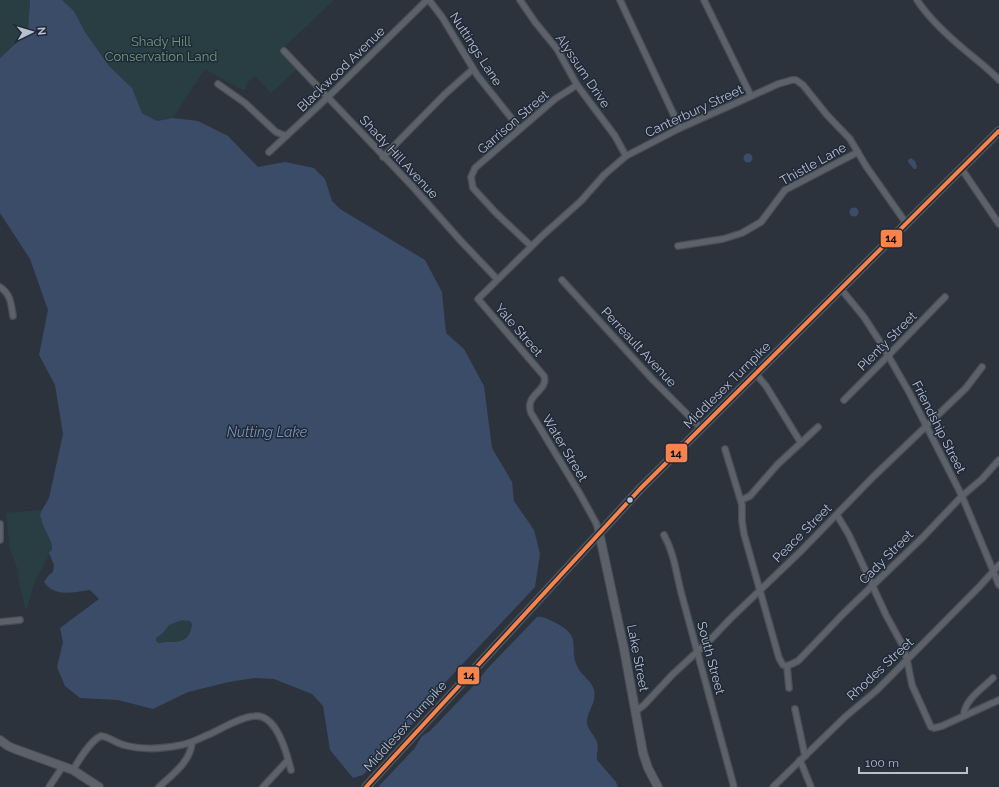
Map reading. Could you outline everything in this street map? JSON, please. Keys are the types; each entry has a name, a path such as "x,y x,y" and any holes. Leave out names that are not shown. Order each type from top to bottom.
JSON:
{"main road":[{"name":"Middlesex Turnpike","path":"366,787 640,489 960,168 999,131"},
{"name":"Lake Street","path":"599,532 636,711 643,753 648,768 658,787"},
{"path":"0,740 15,749 73,770 99,787"}],"street":[{"name":"Nuttings Lane","path":"428,0 442,17 480,80 520,129"},
{"name":"Blackwood Avenue","path":"269,152 428,0"},
{"name":"Alyssum Drive","path":"520,0 535,22 557,49 577,85 615,136 626,156"},
{"path":"620,0 680,128"},
{"path":"704,0 751,96"},
{"path":"917,0 925,12 947,35 990,70 999,80"},
{"name":"Shady Hill Avenue","path":"284,52 328,97 497,279"},
{"path":"383,156 445,94 473,69"},
{"name":"Canterbury Street","path":"478,299 531,246 581,201 604,175 626,156 680,128 786,81 796,80 800,82 827,116 845,133 906,223"},
{"path":"218,84 245,103 276,132 286,136"},
{"name":"Garrison Street","path":"531,246 483,200 473,188 471,177 475,168 555,99 577,85"},
{"name":"Thistle Lane","path":"678,246 713,241 742,233 761,222 785,190 858,152"},
{"path":"960,168 999,224"},
{"name":"Perreault Avenue","path":"562,280 653,380 701,428"},
{"path":"0,287 10,298 13,316"},
{"name":"Friendship Street","path":"841,289 864,317 889,355 962,496 999,585"},
{"name":"Plenty Street","path":"844,400 945,297"},
{"name":"Yale Street","path":"478,299 544,376"},
{"name":"Peace Street","path":"636,711 644,705 667,680 712,638 966,388 982,367"},
{"path":"756,374 766,386 801,443"},
{"name":"Water Street","path":"544,376 544,386 530,401 529,406 531,414 580,494 599,532"},
{"path":"741,500 750,496 777,466 818,427"},
{"path":"725,449 741,500 744,534 779,658 783,665 786,666 789,688"},
{"name":"Cady Street","path":"786,666 798,661 844,613 922,538 962,496 982,479 999,460"},
{"path":"837,515 849,535 886,615 900,639 908,660 912,685 931,727 934,728 942,726 999,700"},
{"path":"0,524 0,540"},
{"name":"South Street","path":"664,536 673,555 697,651 734,787"},
{"name":"Rhodes Street","path":"773,787 845,717 877,690 908,660 999,565"},
{"path":"0,622 20,620"},
{"path":"964,715 964,710 967,703 993,678"},
{"path":"795,709 805,756"},
{"path":"73,770 83,754 96,739 101,736 120,744 135,748 161,748 192,743 242,719 260,716 268,720 280,737 291,770"},
{"path":"159,787 185,761 190,752 192,743"},
{"path":"263,787 288,760"},
{"path":"800,760 811,787"},
{"path":"49,787 63,766"}],"green space":[{"path":"0,0 30,0 28,32 0,58"},
{"name":"Shady Hill Conservation Land","path":"62,0 334,0 279,52 296,70 271,93 255,76 248,82 244,91 205,69 173,118 157,121 142,113 132,88 109,66 85,32 74,11"},
{"path":"42,510 42,520 50,538 51,548 35,581 27,608 25,608 18,576 19,573 10,549 6,513"},
{"path":"182,619 190,621 192,624 188,636 176,642 159,643 156,641 156,638 163,633 169,625"}],"water":[{"name":"Nutting Lake","path":"30,0 62,0 74,11 85,32 109,66 132,88 142,113 157,121 173,118 198,121 228,136 258,167 285,162 314,168 325,179 332,201 340,209 425,260 442,292 446,333 464,349 484,386 492,448 512,482 514,501 534,530 540,554 535,587 441,687 409,728 363,775 353,778 330,750 323,706 312,694 274,679 254,678 229,682 188,692 153,709 118,700 80,698 65,686 57,667 63,642 60,628 99,599 90,590 71,593 59,592 48,587 44,582 53,572 54,565 49,553 52,549 51,542 40,515 49,498 63,434 55,385 39,355 48,310 30,259 0,213 0,58 28,32","holes":["182,620 190,621 192,624 190,631 188,636 184,639 176,642 159,643 156,641 156,638 163,633 169,625"]},
{"path":"746,154 750,154 752,158 750,162 746,162 744,160 744,156"},
{"path":"911,158 915,161 917,167 916,169 914,169 908,162"},
{"path":"852,208 856,208 858,212 856,216 852,216 850,214 850,210"},
{"path":"537,617 546,618 563,627 572,638 574,643 575,661 578,668 594,690 594,700 588,715 587,723 597,742 597,760 616,782 618,787 378,787 414,749 422,736 430,731"}],"transit line":[{"name":"14","path":"366,787 640,489 999,131"}]}
